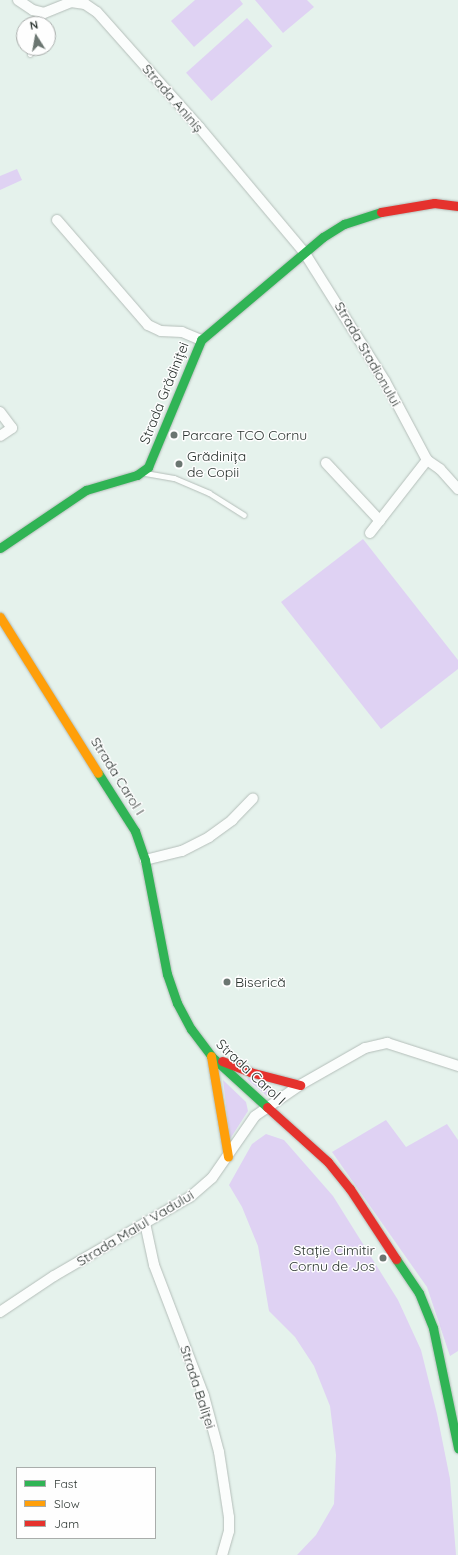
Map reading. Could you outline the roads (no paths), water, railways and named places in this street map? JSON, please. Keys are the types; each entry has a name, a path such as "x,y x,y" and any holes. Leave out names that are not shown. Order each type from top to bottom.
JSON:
{"main road":[{"name":"Strada Grădiniței","path":"142,472 154,456 177,393 201,340 323,236 344,224 389,209 434,203 458,206"},
{"path":"0,548 86,490 142,472"},
{"name":"Strada Carol I","path":"0,617 118,801 135,831 145,860 171,989 191,1029 211,1056 320,1154 337,1173 419,1293 433,1328 458,1448"},
{"path":"211,1056 250,1072 300,1085"},
{"path":"211,1056 228,1157"}],"street":[{"path":"18,0 33,10 44,13"},
{"name":"Strada Aniniș","path":"44,13 71,2 85,4 97,12 200,128 304,252"},
{"path":"57,220 148,325 161,331 182,332 201,340"},
{"name":"Strada Stadionului","path":"304,252 385,381 427,460 440,469 458,489"},
{"path":"0,412 12,428 0,436"},
{"path":"370,533 427,460"},
{"path":"326,463 380,521"},
{"path":"145,860 182,851 209,837 232,820 253,798"},
{"name":"Strada Malul Vadului","path":"0,1312 54,1276 200,1189 228,1157 255,1116 300,1085 376,1044 396,1045 458,1066"},
{"name":"Strada Baliței","path":"145,1223 154,1265 204,1396 219,1452 229,1517 229,1531 222,1555"}],"lane":[{"path":"142,472 174,478 209,493 244,515"}],"place":[{"name":"Parcare TCO Cornu","path":"174,435"},
{"name":"Grădinița de Copii","path":"179,464"},
{"name":"Biserică","path":"227,982"},
{"name":"Stație Cimitir Cornu de Jos","path":"383,1258"}]}
